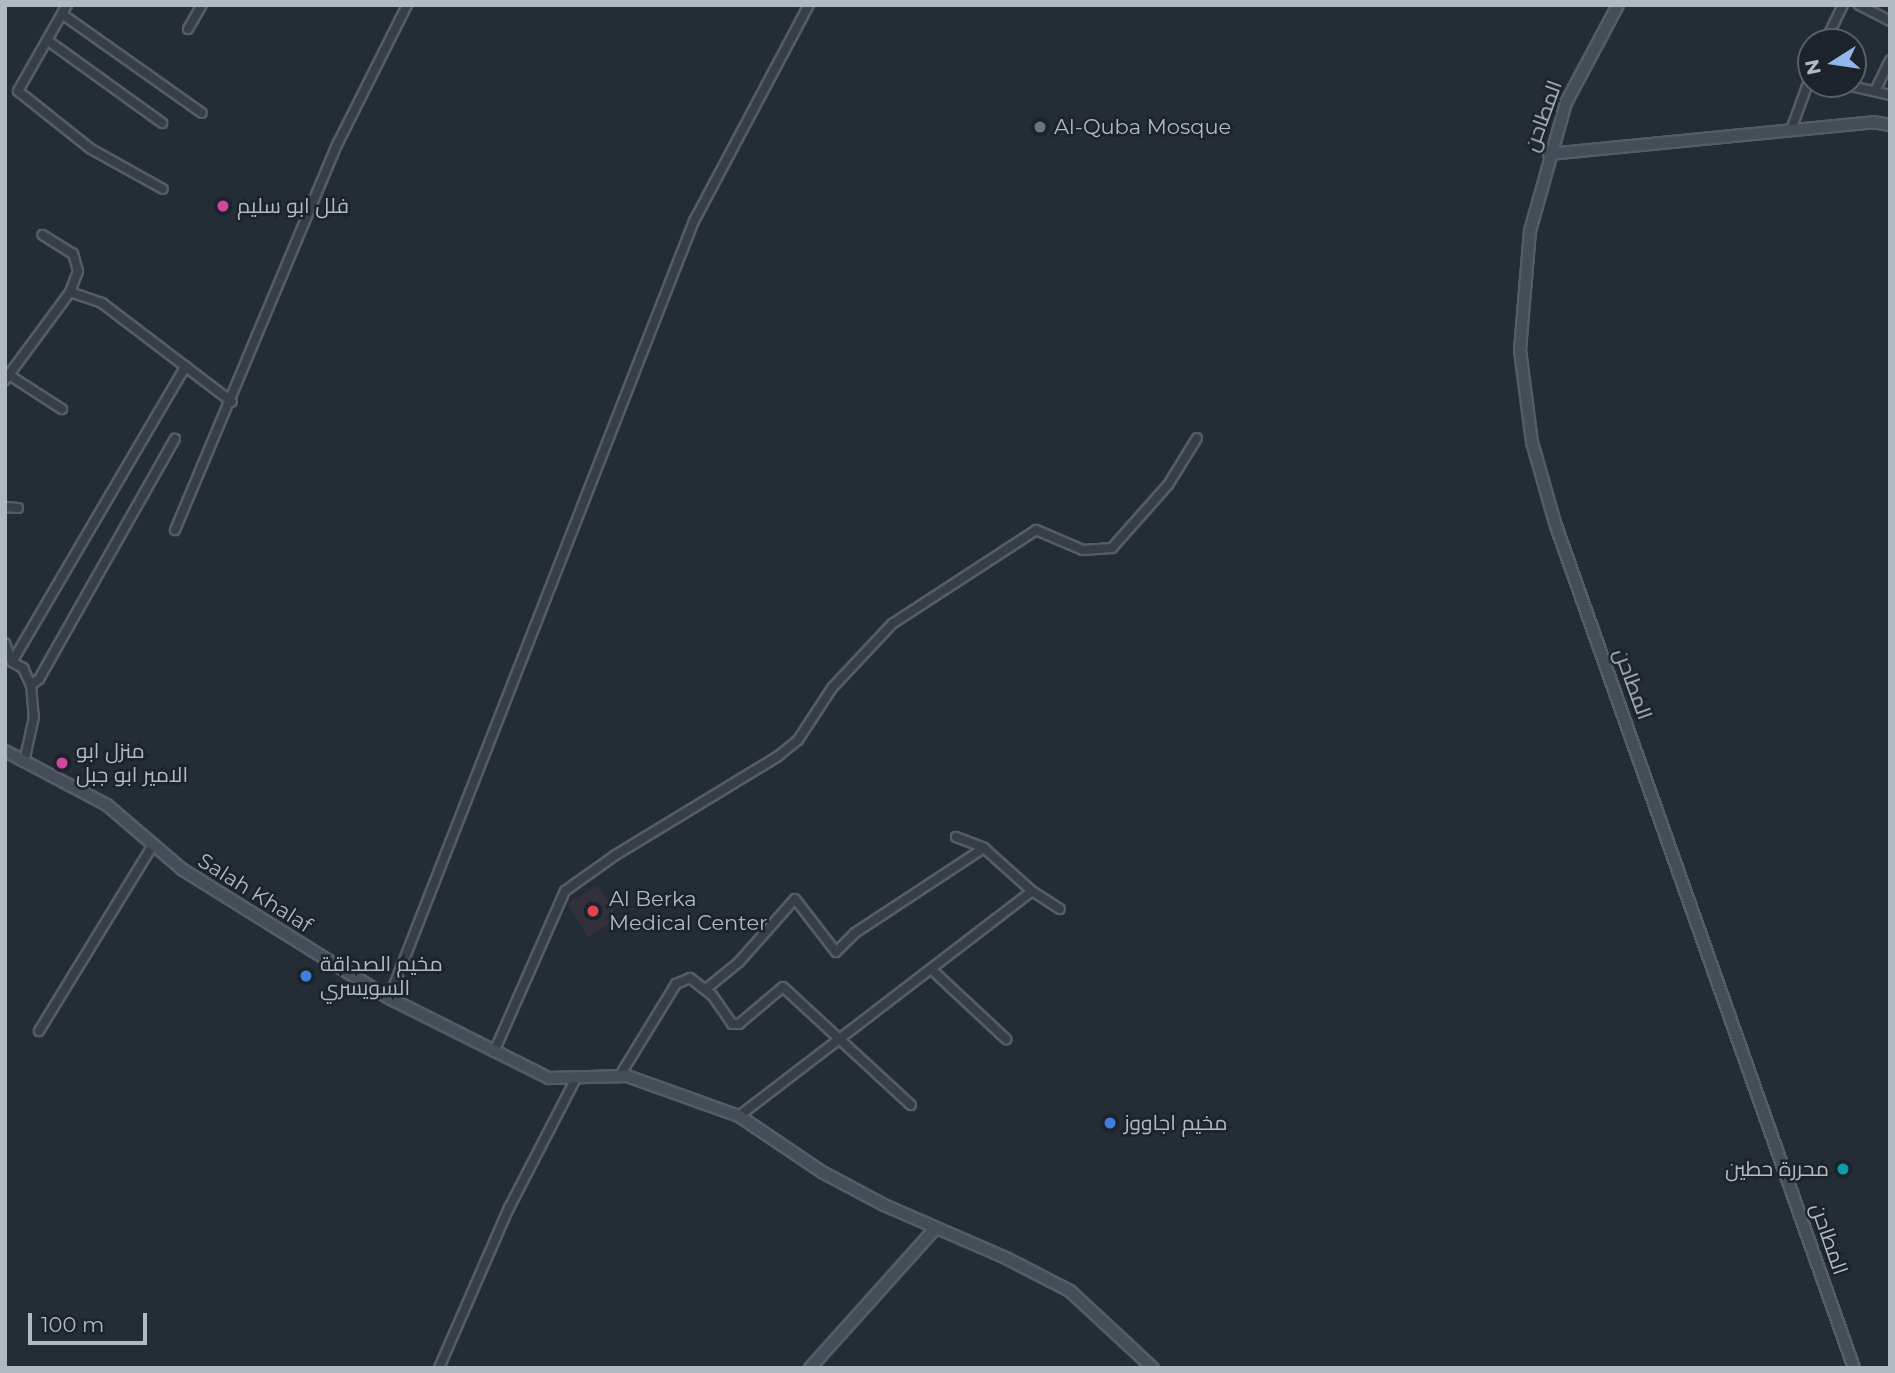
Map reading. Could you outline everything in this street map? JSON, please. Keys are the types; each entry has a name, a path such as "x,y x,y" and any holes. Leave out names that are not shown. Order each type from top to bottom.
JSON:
{"street":[{"path":"188,29 202,5"},
{"path":"175,530 232,402 232,388 250,344 324,184 338,143 407,5"},
{"path":"389,998 694,221 809,5"},
{"name":"المطاحن","path":"1618,5 1587,59 1549,154 1522,284 1522,375 1532,442 1555,523 1854,1368"},
{"path":"1832,28 1843,5"},
{"path":"1859,5 1890,21"},
{"path":"163,189 91,149 18,91 65,10 202,113"},
{"path":"47,40 162,123"},
{"path":"1874,91 1890,60"},
{"path":"1867,89 1890,95"},
{"path":"1791,130 1803,98"},
{"path":"1549,154 1873,122 1890,125"},
{"path":"42,235 73,254 78,271 71,292 7,378 62,409"},
{"path":"71,292 102,303 232,402"},
{"path":"12,662 186,366"},
{"path":"494,1052 565,891 614,856 777,757 798,740 832,688 892,624 1036,530 1083,550 1112,548 1168,485 1197,438"},
{"path":"31,685 39,679 175,439"},
{"path":"5,507 18,508"},
{"path":"5,642 12,662 23,668 31,685 34,717 24,762"},
{"name":"Salah Khalaf","path":"5,751 107,805 183,870 389,998 549,1078 575,1080 619,1077 670,1089 739,1116 822,1172 934,1230 1006,1258 1070,1292 1153,1368"},
{"path":"956,837 984,848 1032,891 1060,909"},
{"path":"39,1031 153,845"},
{"path":"706,989 738,962 794,899 836,952 855,933 984,848"},
{"path":"739,1116 837,1036 931,969 1032,891"},
{"path":"931,969 1006,1039"},
{"path":"619,1077 676,984 690,978 706,989 732,1024 738,1024 782,987 911,1105"},
{"path":"439,1368 509,1208 575,1080"},
{"path":"810,1368 934,1230"}],"shaded area":[{"name":"Al Berka Medical Center","path":"598,885 619,918 588,937 567,904"}],"place":[{"name":"Al-Quba Mosque","path":"1040,127"},
{"name":"فلل ابو سليم","path":"223,206"},
{"name":"منزل ابو الامير ابو جبل","path":"62,763"},
{"name":"Al Berka Medical Center","path":"593,911"},
{"name":"مخيم الصداقة السويسري","path":"306,976"},
{"name":"مخيم اجاووز","path":"1110,1123"},
{"name":"محررة حطين","path":"1843,1169"}]}
